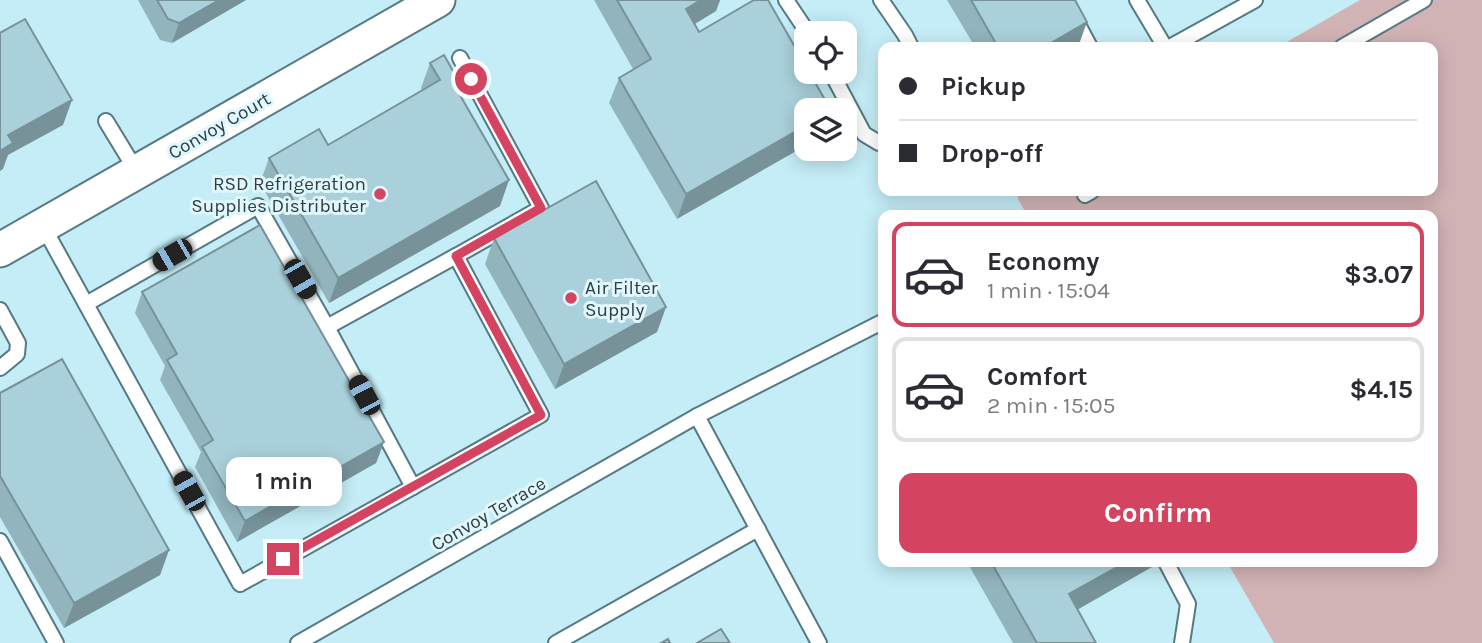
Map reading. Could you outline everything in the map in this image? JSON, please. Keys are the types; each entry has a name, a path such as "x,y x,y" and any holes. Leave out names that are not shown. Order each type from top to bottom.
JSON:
{"street":[{"name":"Convoy Court","path":"0,250 438,0"}],"lane":[{"path":"786,0 800,21"},
{"path":"881,0 909,42"},
{"path":"1065,0 1087,42"},
{"path":"1138,0 1164,42"},
{"path":"1175,42 1231,6 1255,0"},
{"path":"1351,42 1424,0"},
{"path":"327,327 541,208 460,58"},
{"path":"837,84 864,134 878,142"},
{"path":"106,121 136,172"},
{"path":"86,304 258,206 413,487"},
{"path":"43,226 240,584 541,415 456,256"},
{"path":"0,310 18,344 17,354 0,368"},
{"name":"Convoy Terrace","path":"298,643 697,416 878,324"},
{"path":"697,416 819,643"},
{"path":"556,643 758,529"},
{"path":"0,541 56,643"},
{"path":"1169,567 1188,604 1182,643"}],"shaded area":[{"path":"1360,0 1482,0 1482,643 1274,643 1230,567 1438,567 1438,210 1024,210 1017,197 1438,196 1438,42 1287,42"}],"building":[{"path":"157,0 219,0 179,23 168,19"},
{"path":"617,0 701,0 686,9 699,32 754,0 768,0 794,45 794,84 816,84 824,98 794,98 794,132 686,194 619,78 651,59"},
{"path":"971,0 1075,0 1087,22 1053,42 995,42"},
{"path":"25,19 72,100 8,135 13,143 0,151 0,33"},
{"name":"RSD Refrigeration Supplies Distributer","path":"444,55 458,80 453,83 509,180 338,278 269,158 319,129 328,145 440,80 430,63"},
{"name":"Air Filter Supply","path":"596,181 666,307 564,364 494,238"},
{"path":"260,225 384,442 245,521 202,447 213,440 167,360 177,354 142,292"},
{"path":"62,359 169,550 74,603 0,476 0,393"},
{"path":"994,567 1117,567 1069,594 1096,643 1037,643"},
{"path":"721,629 730,643 697,643"}],"place":[{"name":"RSD Refrigeration Supplies Distributer","path":"380,194"},
{"name":"Air Filter Supply","path":"571,298"}],"route":[{"path":"283,559 541,415 456,256 541,208 471,79"}]}
